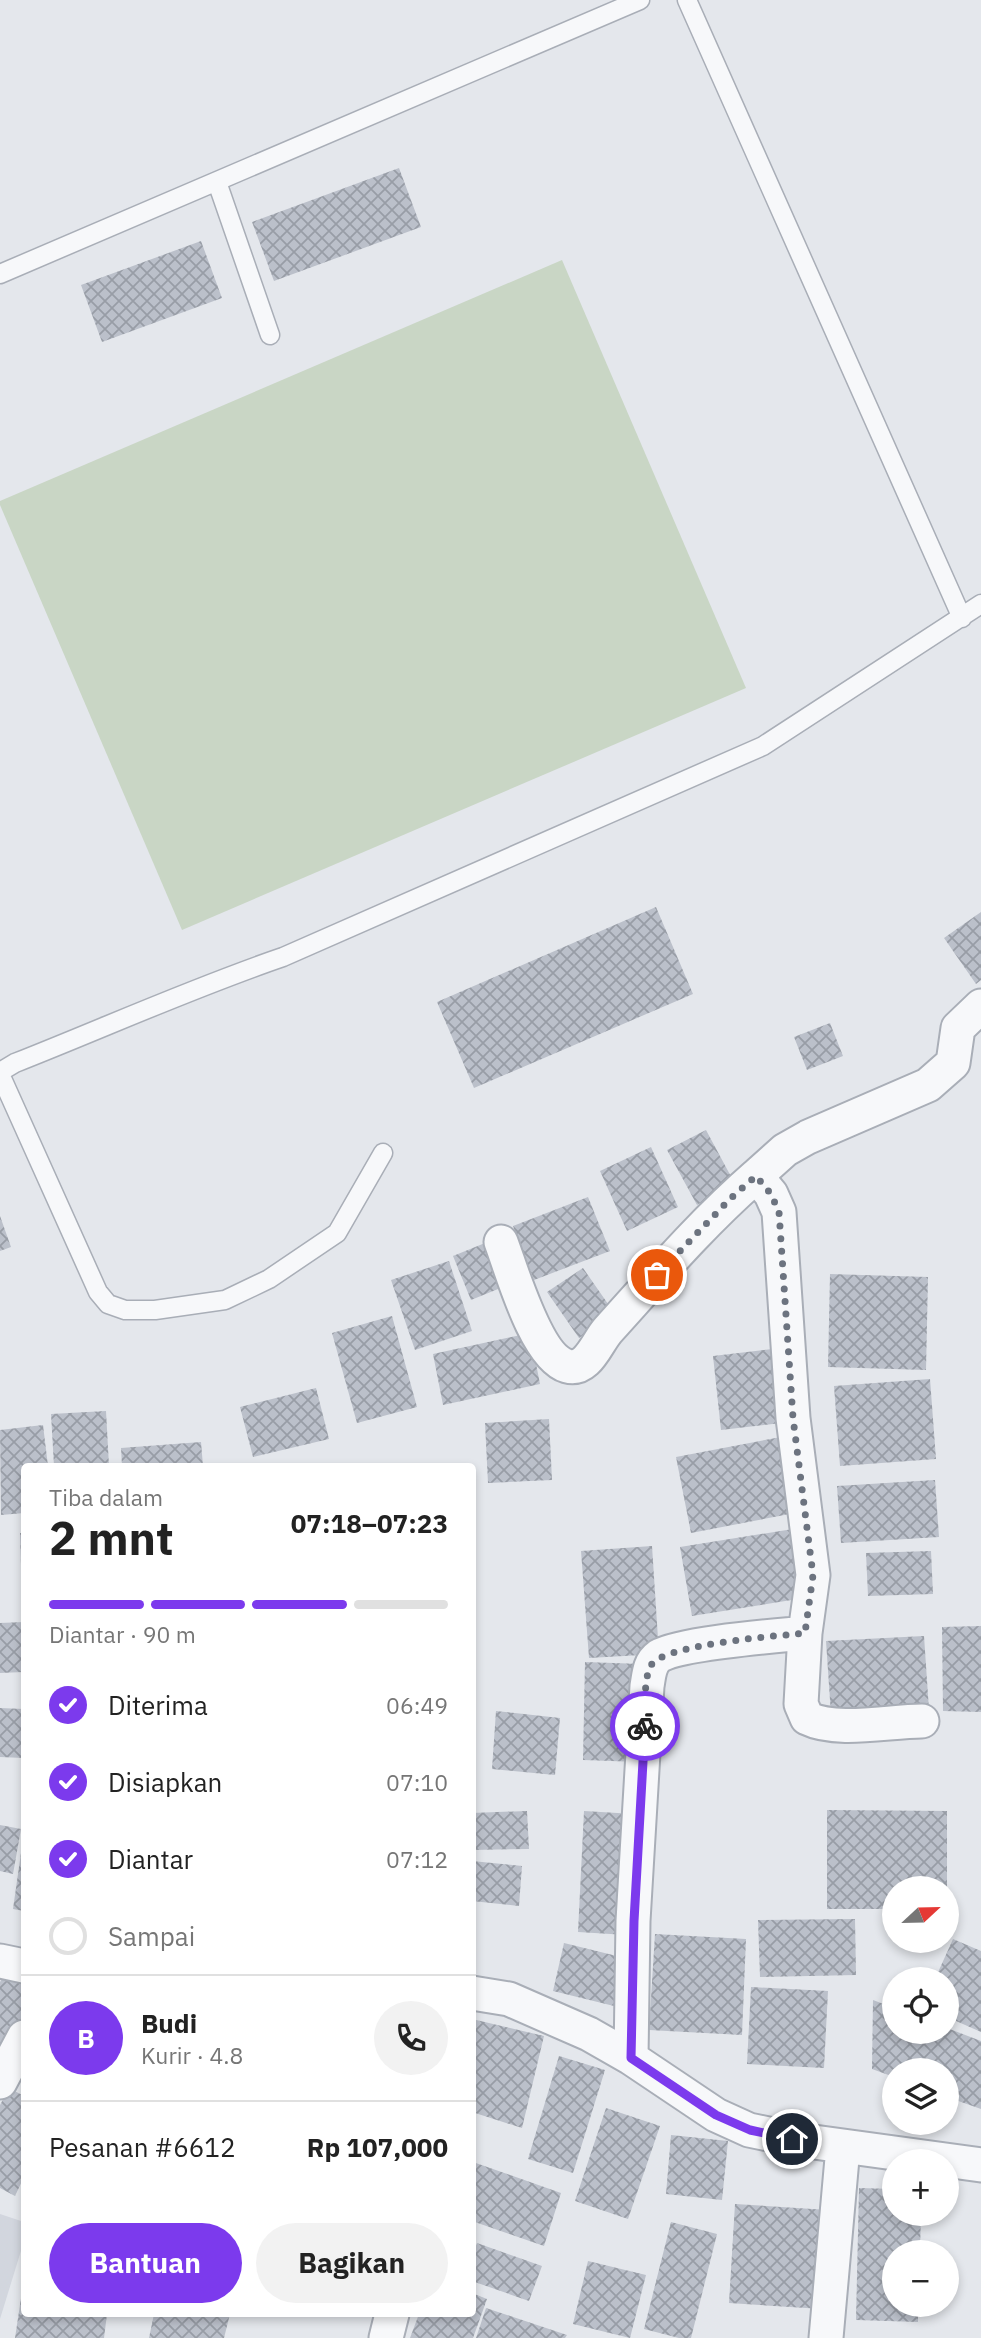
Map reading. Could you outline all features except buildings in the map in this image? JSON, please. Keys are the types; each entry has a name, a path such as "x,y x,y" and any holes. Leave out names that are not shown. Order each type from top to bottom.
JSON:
{"street":[{"path":"501,1242 534,1330 552,1356 565,1366 576,1367 583,1364 604,1334 693,1236 756,1176 785,1150 808,1137 928,1085 953,1063 958,1028 981,1006"},
{"path":"756,1176 771,1194 779,1212 793,1418 813,1575 805,1633 801,1704 807,1718 819,1724 866,1725 922,1721"},
{"path":"631,2058 634,1921 650,1666 658,1657 679,1649 805,1633"},
{"path":"0,1961 21,1965"},
{"path":"476,1994 509,1999 589,2034 631,2058 716,2115 750,2130 843,2147 981,2165"},
{"path":"0,2082 21,2043"},
{"path":"827,2338 843,2147"},
{"path":"386,2338 391,2317"}],"lane":[{"path":"0,274 640,0"},
{"path":"687,0 962,618"},
{"path":"217,182 270,335"},
{"path":"383,1153 337,1233 269,1279 225,1300 155,1310 125,1310 108,1304 98,1292 0,1073 15,1063 221,978 283,957 763,746 981,604"}],"shaded area":[{"path":"0,2214 21,2221 21,2251 0,2319"}],"green space":[{"path":"562,260 746,688 182,930 0,501"}],"way so far":[{"path":"645,1726 650,1666 658,1657 679,1649 805,1633 813,1575 793,1418 779,1212 771,1194 756,1176 693,1236 657,1275"}],"route":[{"path":"645,1726 634,1921 631,2058 716,2115 750,2130 792,2139"}]}
